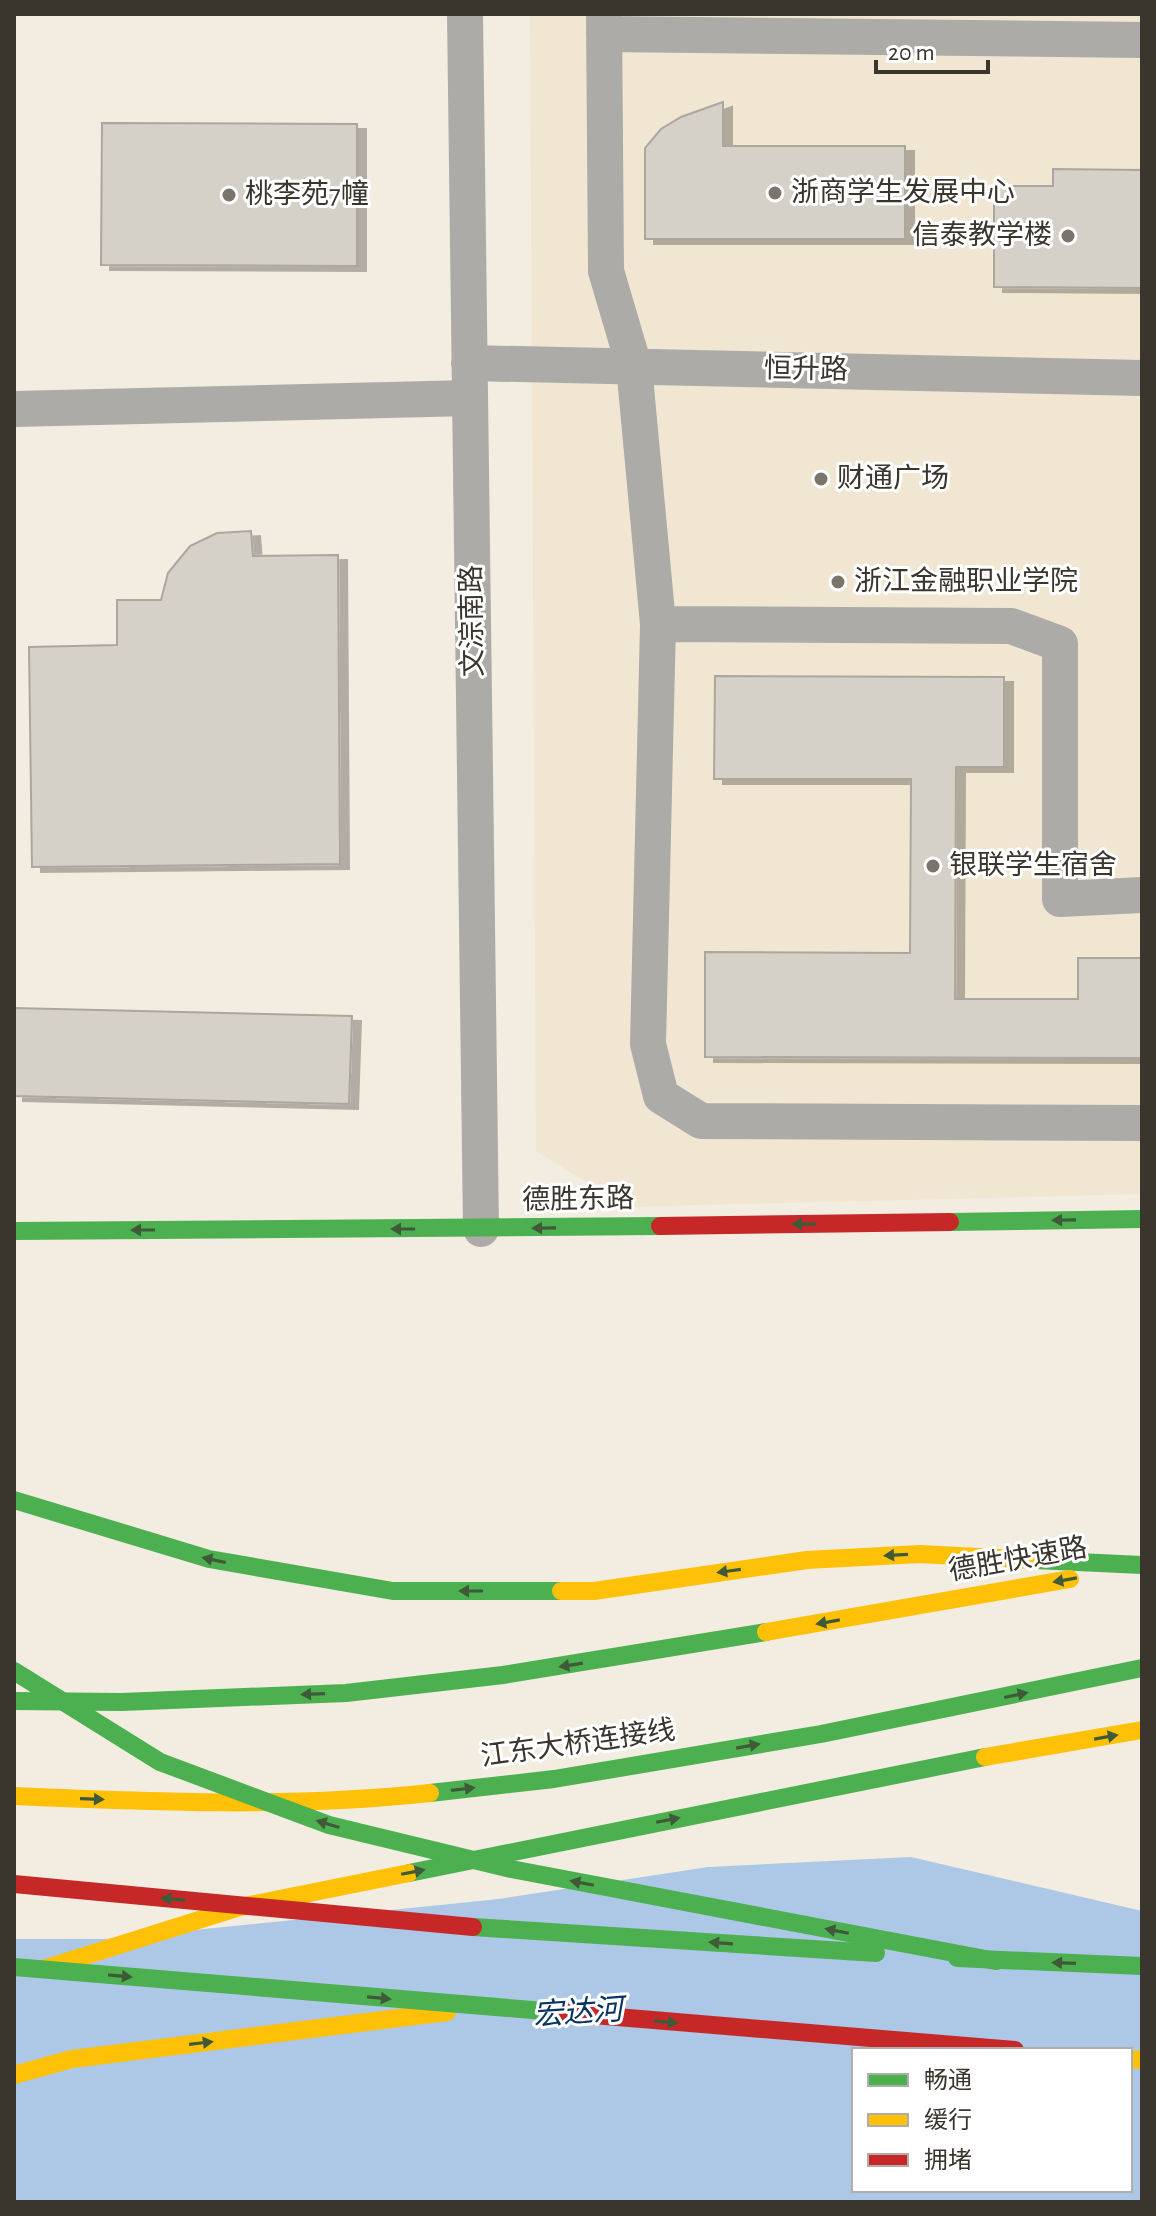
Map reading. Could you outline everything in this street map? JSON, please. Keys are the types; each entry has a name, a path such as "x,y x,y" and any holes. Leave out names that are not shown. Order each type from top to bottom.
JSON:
{"main road":[{"name":"德胜东路","path":"14,1231 481,1229 1142,1219"},
{"path":"14,1500 209,1559 393,1591 594,1591 807,1560 920,1554 1142,1566"},
{"name":"德胜快速路","path":"14,1701 122,1702 346,1693 503,1675 637,1655 1142,1566"},
{"name":"江东大桥连接线","path":"14,1796 172,1803 365,1800 554,1779 940,1711 1142,1668"},
{"path":"14,1671 160,1762 329,1825 511,1869 996,1961"},
{"path":"14,1978 240,1907 946,1764 1142,1730"},
{"path":"14,1884 473,1927 996,1961 1142,1966"},
{"path":"14,1967 990,2048"},
{"path":"14,2075 72,2059 487,2007"}],"street":[{"name":"文淙南路","path":"465,14 481,1229"},
{"path":"1142,40 754,25 604,24 606,271 634,366 658,624 648,1044 661,1096 701,1121 1142,1123"},
{"name":"恒升路","path":"14,409 470,380 634,366 1142,378"},
{"path":"658,624 1011,626 1060,644 1060,899 1142,895"}],"shaded area":[{"name":"浙江金融职业学院","path":"530,14 1142,14 1142,1194 627,1207 536,1151"}],"water":[{"name":"宏达河","path":"911,1857 1142,1911 1142,2202 14,2202 14,1939 106,1939 499,1899 708,1867"}],"building":[{"name":"浙商学生发展中心","path":"723,102 723,146 905,146 905,239 645,239 645,148 661,129 681,117"},
{"name":"桃李苑7幢","path":"102,123 357,124 357,266 101,265"},
{"name":"信泰教学楼","path":"1053,169 1142,170 1142,288 994,287 994,186 1053,186"},
{"path":"251,531 253,556 338,555 340,864 32,867 29,647 117,645 117,600 161,600 168,573 190,546 217,533"},
{"name":"银联学生宿舍","path":"715,676 1004,677 1004,767 956,767 955,999 1078,999 1078,958 1142,958 1142,1058 705,1057 705,952 910,953 911,779 714,779"},
{"path":"14,1008 352,1016 349,1104 14,1096"}],"traffic: fast":[{"path":"950,1222 1142,1219"},
{"path":"14,1231 660,1226"},
{"path":"14,1500 209,1559 393,1591 561,1591"},
{"path":"1035,1560 1142,1565"},
{"path":"14,1701 122,1702 346,1693 503,1675 766,1632"},
{"path":"430,1793 554,1779 821,1734 1142,1668"},
{"path":"14,1671 160,1762 329,1825 511,1869 996,1961"},
{"path":"409,1873 985,1757"},
{"path":"473,1927 876,1953"},
{"path":"957,1958 1142,1966"},
{"path":"14,1967 557,2012"}],"traffic: slow":[{"path":"561,1591 594,1591 807,1560 920,1554 1035,1560"},
{"path":"766,1632 1070,1579"},
{"path":"985,1757 1142,1730"},
{"path":"14,1796 274,1802 430,1793"},
{"path":"43,1969 240,1907 409,1873"},
{"path":"14,2075 72,2059 447,2012"},
{"path":"1132,2059 1142,2060"}],"traffic: jam":[{"path":"660,1226 950,1222"},
{"path":"14,1884 473,1927"},
{"path":"557,2012 991,2048"}],"place":[{"name":"浙商学生发展中心","path":"775,193"},
{"name":"桃李苑7幢","path":"229,195"},
{"name":"信泰教学楼","path":"1068,236"},
{"name":"财通广场","path":"821,479"},
{"name":"浙江金融职业学院","path":"838,582"},
{"name":"银联学生宿舍","path":"933,866"}]}
